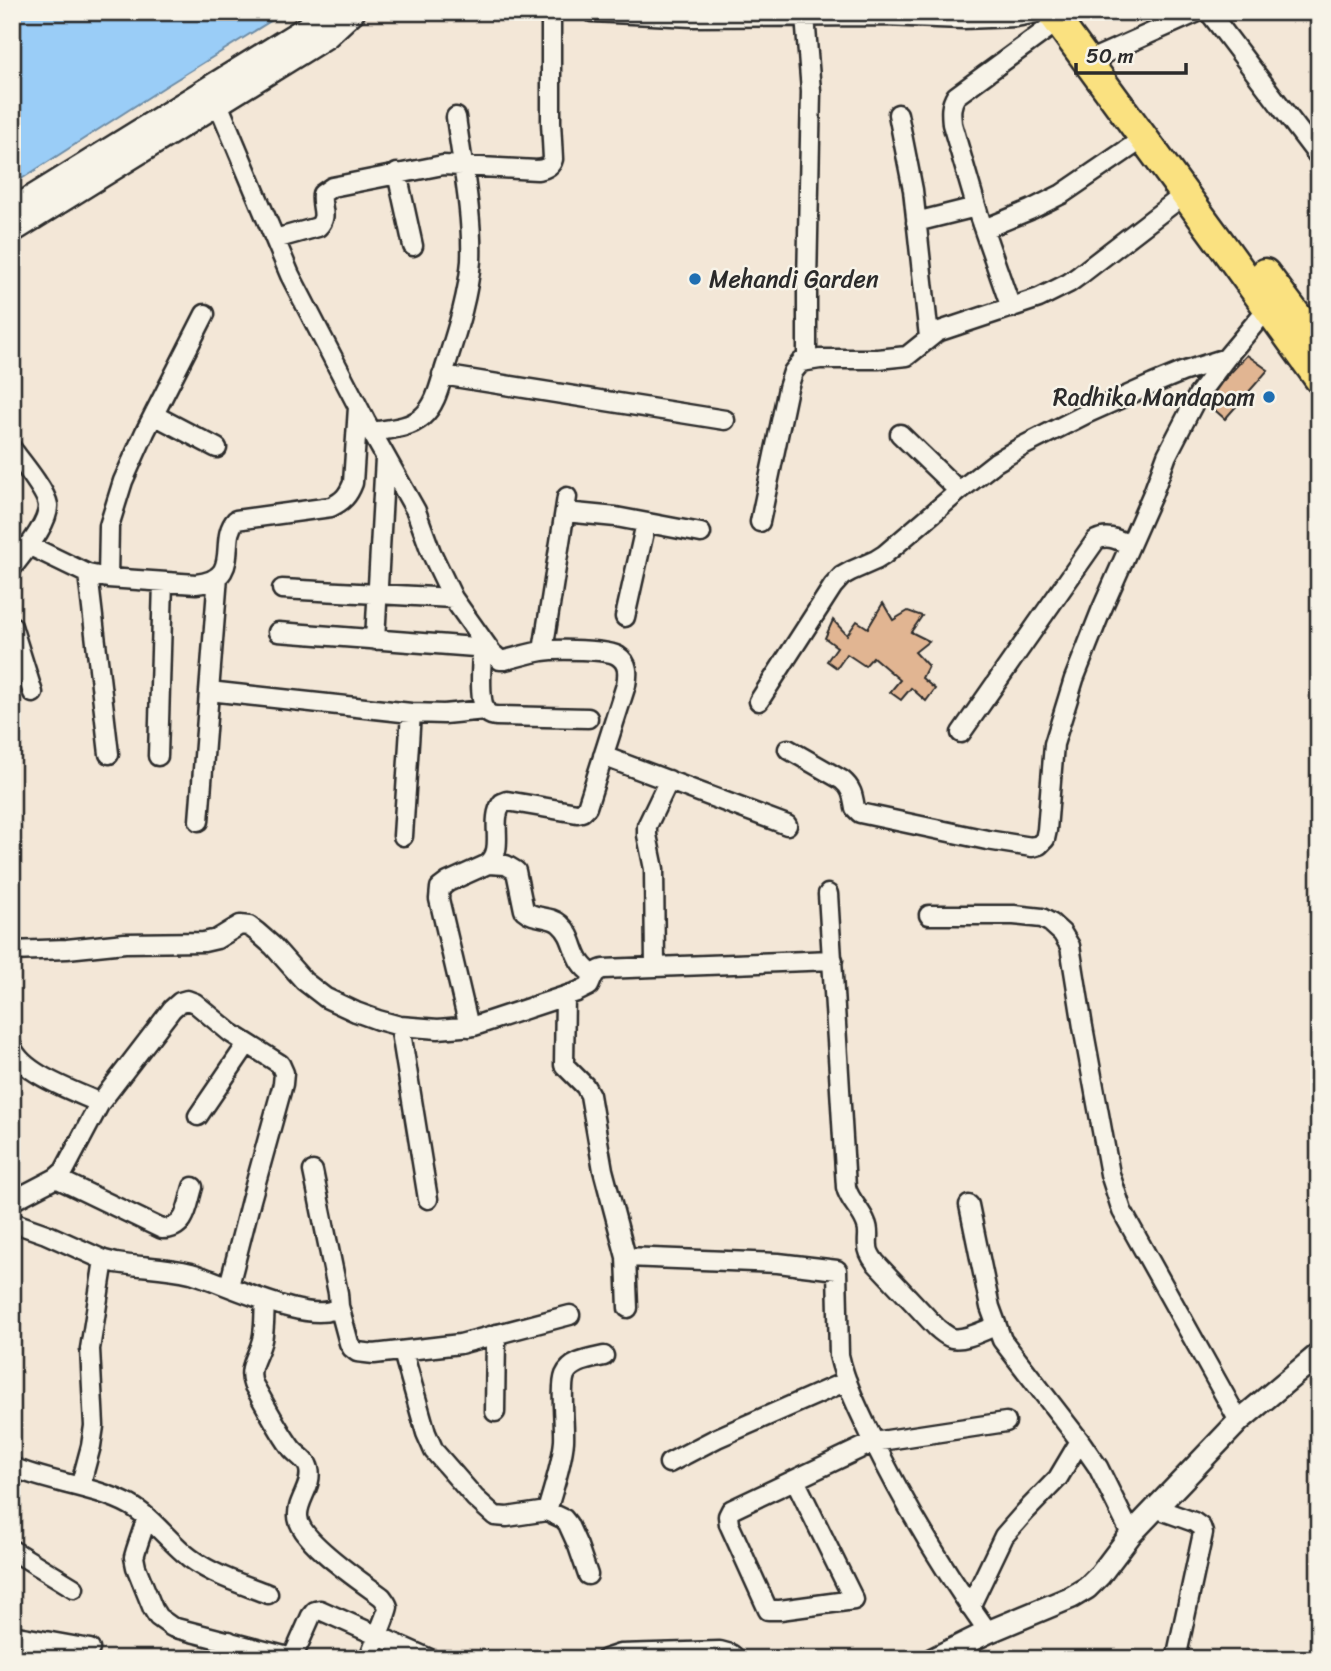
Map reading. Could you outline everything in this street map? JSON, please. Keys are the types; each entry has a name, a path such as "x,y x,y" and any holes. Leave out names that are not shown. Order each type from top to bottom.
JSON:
{"main road":[{"path":"1056,15 1096,57 1319,345"},
{"path":"1096,57 1144,138 1319,379"}],"street":[{"path":"12,232 215,96 327,12"},
{"path":"12,209 327,37 355,12"},
{"path":"275,239 318,227 323,222 322,194 332,187 443,165 537,170 552,163 551,12"},
{"path":"592,12 692,17 963,19 1056,15"},
{"path":"1096,57 1198,12"},
{"path":"1209,12 1319,156"},
{"path":"1011,308 976,207 952,124 952,102 1056,15"},
{"path":"805,16 811,91 807,360"},
{"path":"215,96 290,275 371,432 416,511 430,552 453,598 485,648 495,657 505,660 543,651 600,651 619,657 628,673 587,807 582,812 569,812 507,801 502,803 496,816 495,856 488,864 440,888 469,1027"},
{"path":"898,114 913,190 929,337"},
{"path":"371,432 412,424 420,419 433,403 466,299 471,262 470,229 456,117"},
{"path":"984,229 1062,194 1144,138"},
{"path":"397,173 413,246"},
{"path":"760,522 788,388 796,366 807,360 907,356 929,337 950,327 1039,298 1069,283 1185,194"},
{"path":"916,222 976,207"},
{"path":"788,749 849,785 855,808 860,813 987,840 1032,847 1039,845 1045,839 1047,830 1051,765 1059,724 1101,611 1167,455 1198,395 1267,309"},
{"path":"108,578 108,536 111,517 123,481 153,415 205,314"},
{"path":"759,701 842,576 884,555 996,462 1063,425 1163,380 1226,358"},
{"path":"442,376 725,420"},
{"path":"29,545 88,574 108,578 204,583 218,576 226,565 231,527 236,520 331,507 349,494 353,483 358,407"},
{"path":"153,415 217,447"},
{"path":"900,434 959,491"},
{"path":"12,449 42,491 48,506 42,525 12,568"},
{"path":"375,640 385,456"},
{"path":"543,651 566,505 701,533"},
{"path":"625,617 646,523"},
{"path":"961,733 1096,540 1109,536 1130,545"},
{"path":"88,574 109,754"},
{"path":"199,821 218,576"},
{"path":"158,756 163,582"},
{"path":"282,589 453,598"},
{"path":"12,626 33,693"},
{"path":"278,632 485,648"},
{"path":"485,648 482,701 490,715 588,718"},
{"path":"209,691 411,713 444,714 485,710"},
{"path":"403,835 411,713"},
{"path":"603,756 787,825"},
{"path":"655,966 654,869 647,826 669,780"},
{"path":"488,864 506,865 516,871 524,910 534,917 556,921 562,926 581,965 594,975"},
{"path":"828,894 846,1186 848,1195 868,1227 871,1256 947,1336 962,1338 996,1326"},
{"path":"929,915 1014,915 1042,918 1062,933 1070,946 1110,1174 1117,1199 1238,1421"},
{"path":"12,951 125,943 204,942 216,939 240,925 248,926 273,946 304,981 326,998 367,1016 400,1026 438,1029 469,1027 565,996 589,986 597,971 603,969 833,960"},
{"path":"565,996 564,1066 585,1086 590,1095 603,1171 626,1257 628,1308"},
{"path":"12,1201 64,1171 100,1103 172,1009 187,1000 195,1003 231,1033 280,1064 284,1073 284,1084 229,1286"},
{"path":"400,1026 428,1199"},
{"path":"198,1116 247,1044"},
{"path":"12,1046 19,1060 37,1074 100,1103"},
{"path":"313,1171 339,1306 349,1343 357,1352 403,1352 460,1344 570,1315"},
{"path":"56,1178 154,1226 167,1229 180,1224 193,1187"},
{"path":"969,1205 990,1307 1002,1340 1098,1467 1131,1534"},
{"path":"12,1222 104,1260 189,1273 265,1300 315,1313 334,1311 339,1306"},
{"path":"626,1257 778,1263 836,1270 839,1355 847,1381 894,1483 942,1564 988,1632"},
{"path":"80,1487 94,1426 90,1349 104,1260"},
{"path":"265,1300 263,1337 250,1376 291,1448 309,1466 308,1483 297,1518 307,1537 382,1597 387,1604 386,1616 369,1659"},
{"path":"495,1412 496,1334"},
{"path":"403,1352 433,1451 488,1511 501,1517 547,1511 564,1519 580,1551 588,1575"},
{"path":"933,1659 988,1632 1072,1598 1087,1588 1131,1534 1238,1421 1319,1354"},
{"path":"547,1511 564,1443 566,1374 576,1364 604,1356"},
{"path":"669,1463 717,1438 847,1381"},
{"path":"795,1480 854,1600 768,1610 733,1533 728,1516 732,1510 874,1442 1006,1422"},
{"path":"970,1607 1004,1536 1058,1479 1080,1441"},
{"path":"12,1467 129,1505 147,1517 191,1559 226,1579 268,1594"},
{"path":"1155,1508 1194,1522 1203,1533 1176,1659"},
{"path":"147,1517 134,1557 138,1576 158,1617 172,1627 292,1658 311,1616 315,1611 325,1612 429,1659"},
{"path":"12,1550 74,1588"},
{"path":"12,1635 90,1649"},
{"path":"30,1659 33,1639"},
{"path":"225,1659 229,1641"},
{"path":"605,1659 620,1654 720,1651 737,1659"}],"water":[{"path":"12,12 285,12 12,185"}],"building":[{"path":"1247,355 1268,370 1225,419 1207,403"},
{"path":"883,603 893,620 908,611 922,616 911,632 929,641 915,652 928,666 922,678 935,689 926,701 911,688 901,700 890,692 900,680 873,657 865,666 847,654 837,668 827,661 837,647 825,638 833,620 847,635 857,621 868,628"}],"place":[{"name":"Mehandi Garden","path":"695,279"},
{"name":"Radhika Mandapam","path":"1269,397"}]}
